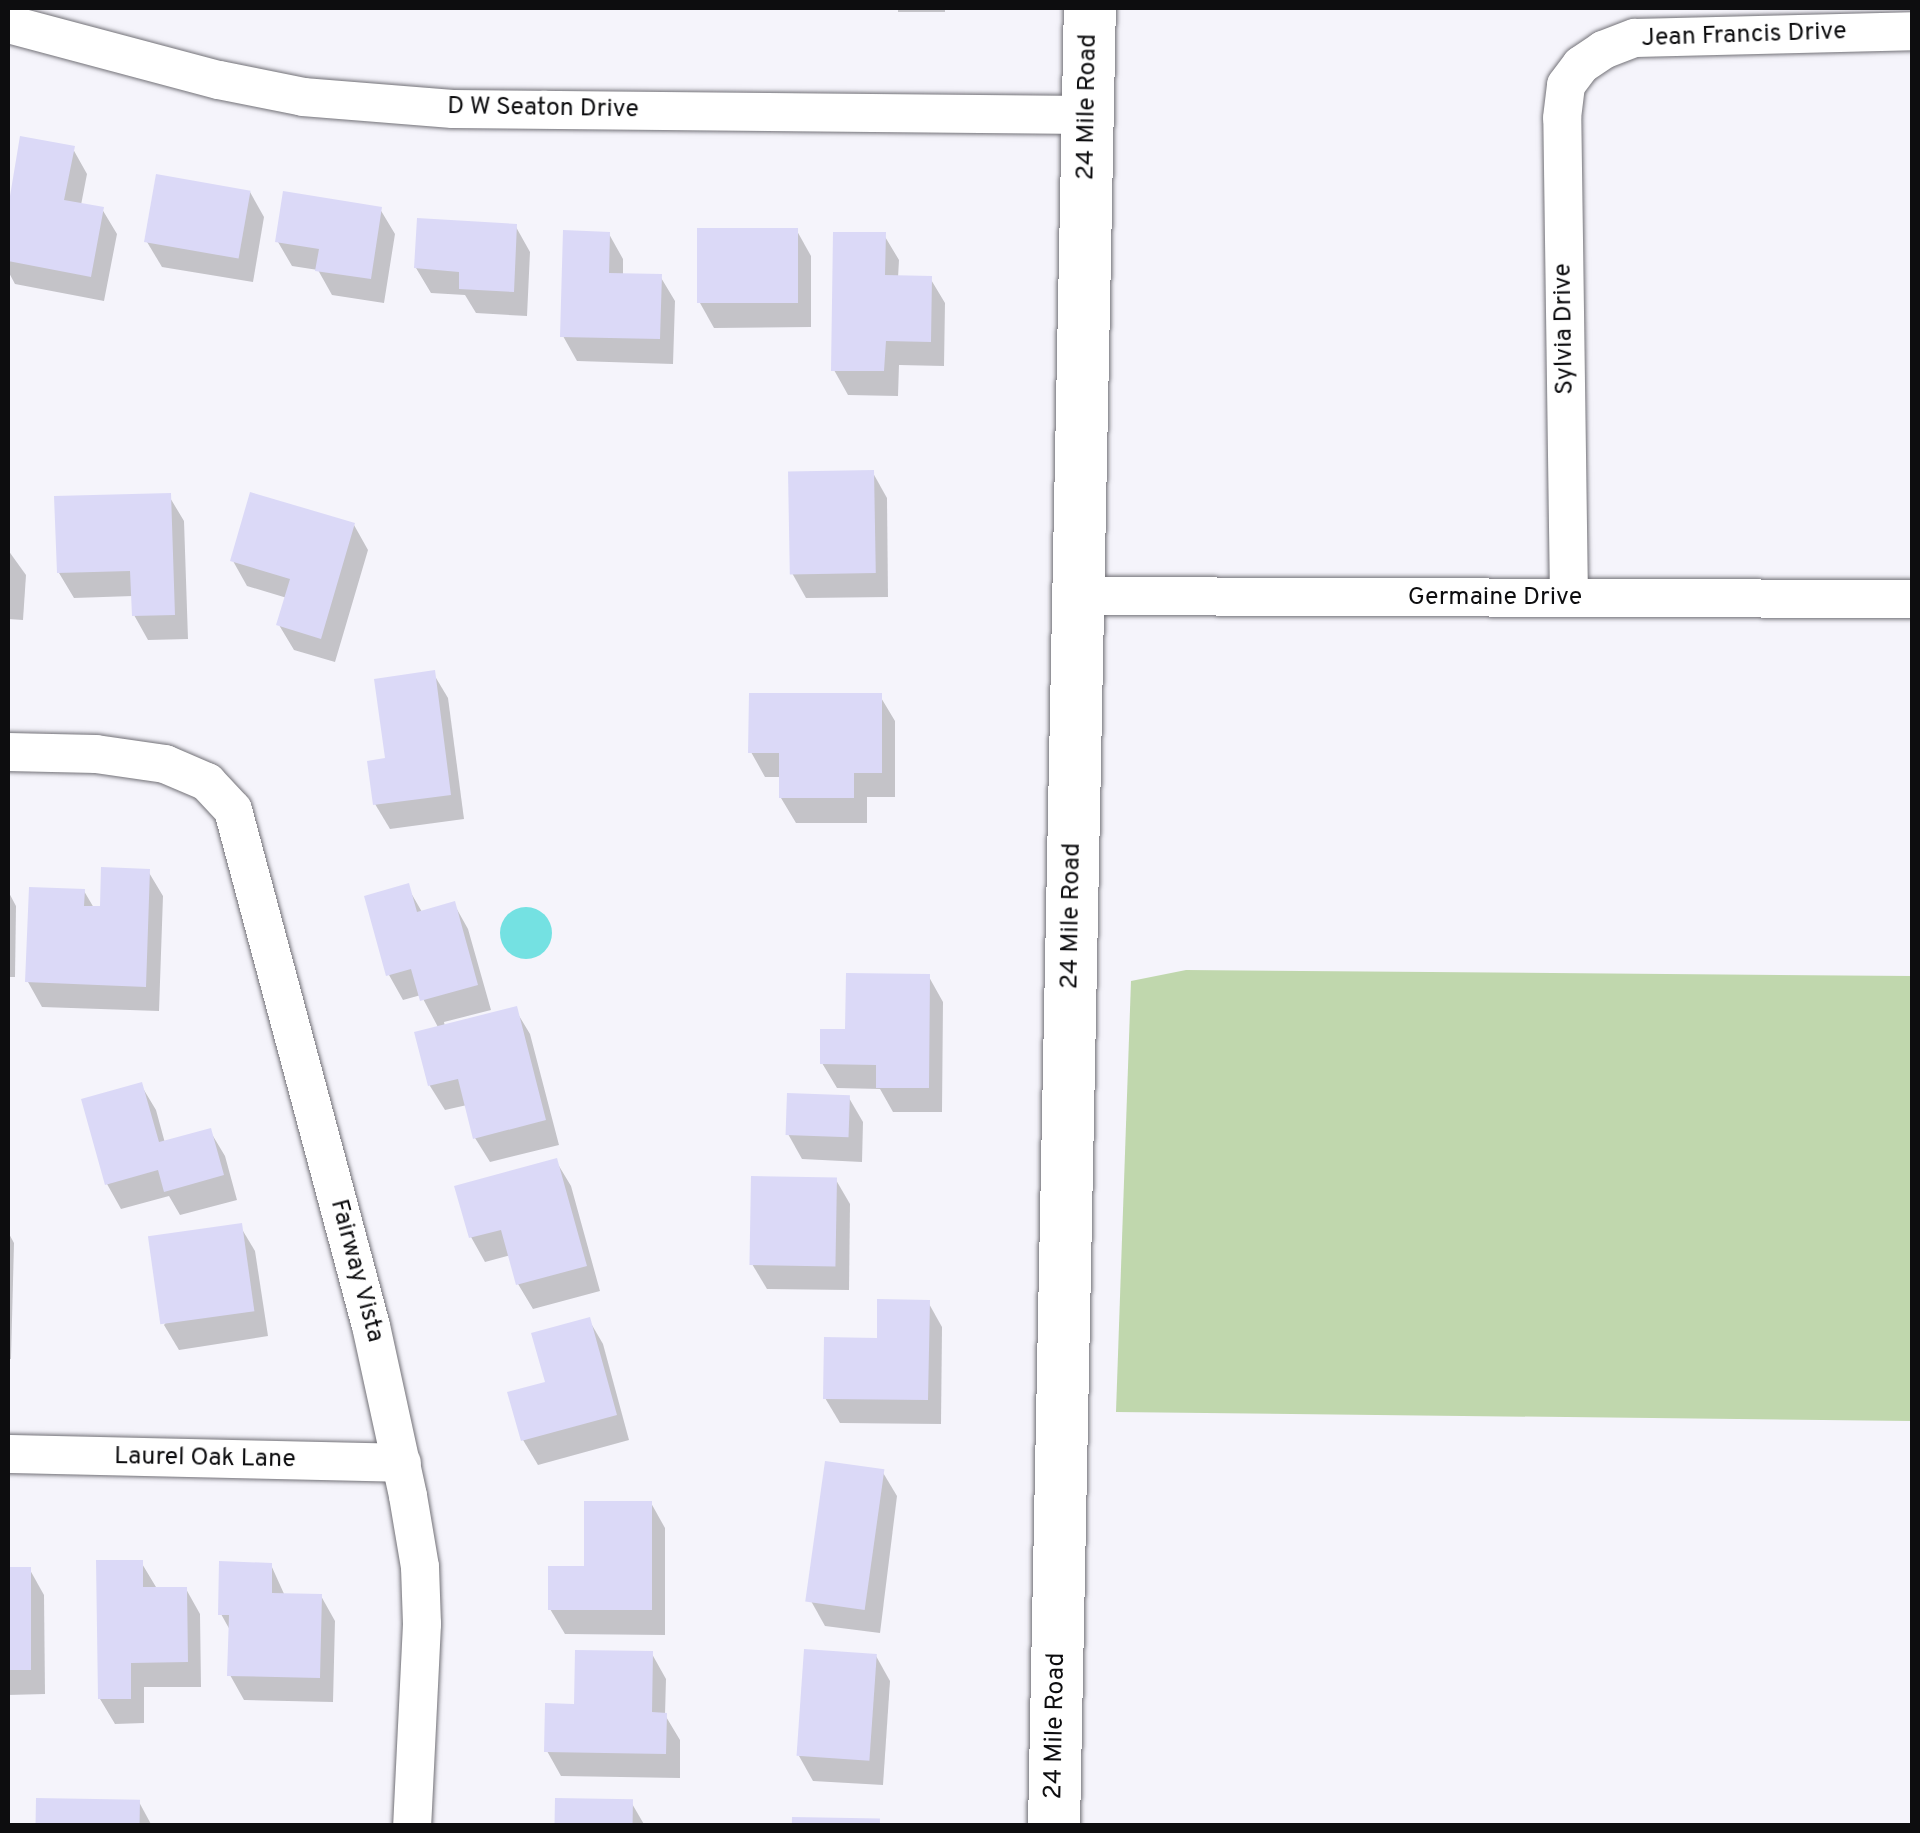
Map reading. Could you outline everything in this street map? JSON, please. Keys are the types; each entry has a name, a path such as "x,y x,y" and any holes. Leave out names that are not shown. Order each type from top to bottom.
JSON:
{"street":[{"name":"24 Mile Road","path":"1054,1826 1090,8"},
{"name":"D W Seaton Drive","path":"8,24 219,80 303,97 453,108 1088,115"},
{"name":"Jean Francis Drive","path":"1581,65 1603,50 1635,38 1912,32"},
{"name":"Sylvia Drive","path":"1568,598 1562,118 1566,84 1581,65"},
{"name":"Germaine Drive","path":"1078,596 1912,598"},
{"name":"Fairway Vista","path":"8,752 96,754 165,764 208,782 233,810 371,1326 402,1463 420,1567 412,1826"},
{"name":"Laurel Oak Lane","path":"8,1454 402,1463"}],"green space":[{"path":"1186,970 1912,976 1912,1421 1116,1412 1131,981"}],"water":[{"path":"526,907 544,915 552,933 544,951 526,959 508,951 500,933 508,915"}],"building":[{"path":"20,136 75,146 64,200 104,207 91,277 8,261 8,208"},
{"path":"156,174 251,191 239,259 144,242"},
{"path":"283,191 382,207 371,279 315,271 319,249 275,242"},
{"path":"417,218 517,224 514,292 459,289 459,272 414,268"},
{"path":"697,228 798,228 798,303 697,303"},
{"path":"563,230 610,232 609,273 662,274 660,339 560,337"},
{"path":"833,232 886,232 885,275 932,276 931,342 886,341 884,371 831,371"},
{"path":"874,470 876,573 790,574 788,472"},
{"path":"250,492 355,523 321,639 276,625 290,579 230,561"},
{"path":"171,493 175,615 132,616 130,571 57,573 54,496"},
{"path":"435,670 451,795 373,805 367,761 385,758 374,679"},
{"path":"749,693 882,693 882,773 854,773 854,798 779,798 779,753 748,753"},
{"path":"101,867 150,869 146,987 25,982 29,887 85,889 84,906 100,906"},
{"path":"409,883 417,912 455,901 478,985 420,1001 411,969 386,976 364,896"},
{"path":"846,973 930,974 929,1088 876,1088 876,1065 820,1064 820,1029 845,1029"},
{"path":"517,1006 546,1120 473,1139 458,1079 428,1086 414,1032"},
{"path":"142,1082 159,1142 211,1128 224,1175 164,1192 158,1170 105,1185 81,1099"},
{"path":"787,1093 850,1095 848,1137 786,1135"},
{"path":"557,1158 587,1266 516,1285 501,1230 469,1238 454,1186"},
{"path":"751,1176 837,1178 835,1266 749,1265"},
{"path":"242,1223 254,1311 160,1324 148,1236"},
{"path":"877,1299 930,1300 928,1400 823,1399 824,1337 877,1338"},
{"path":"590,1317 617,1415 521,1441 507,1392 545,1382 531,1333"},
{"path":"825,1461 884,1469 865,1610 805,1602"},
{"path":"584,1501 652,1501 652,1610 548,1610 548,1566 584,1566"},
{"path":"96,1560 143,1560 143,1587 187,1587 188,1662 131,1663 131,1699 98,1699"},
{"path":"219,1561 272,1563 272,1593 322,1594 320,1678 227,1676 229,1615 218,1615"},
{"path":"8,1567 31,1567 31,1670 8,1670"},
{"path":"804,1649 877,1654 869,1761 797,1756"},
{"path":"575,1650 653,1651 652,1712 667,1713 666,1754 544,1752 545,1703 574,1704"},
{"path":"36,1798 140,1800 140,1826 36,1826"},
{"path":"555,1798 633,1799 633,1826 555,1826"},
{"path":"792,1817 880,1819 880,1826 792,1826"}]}
